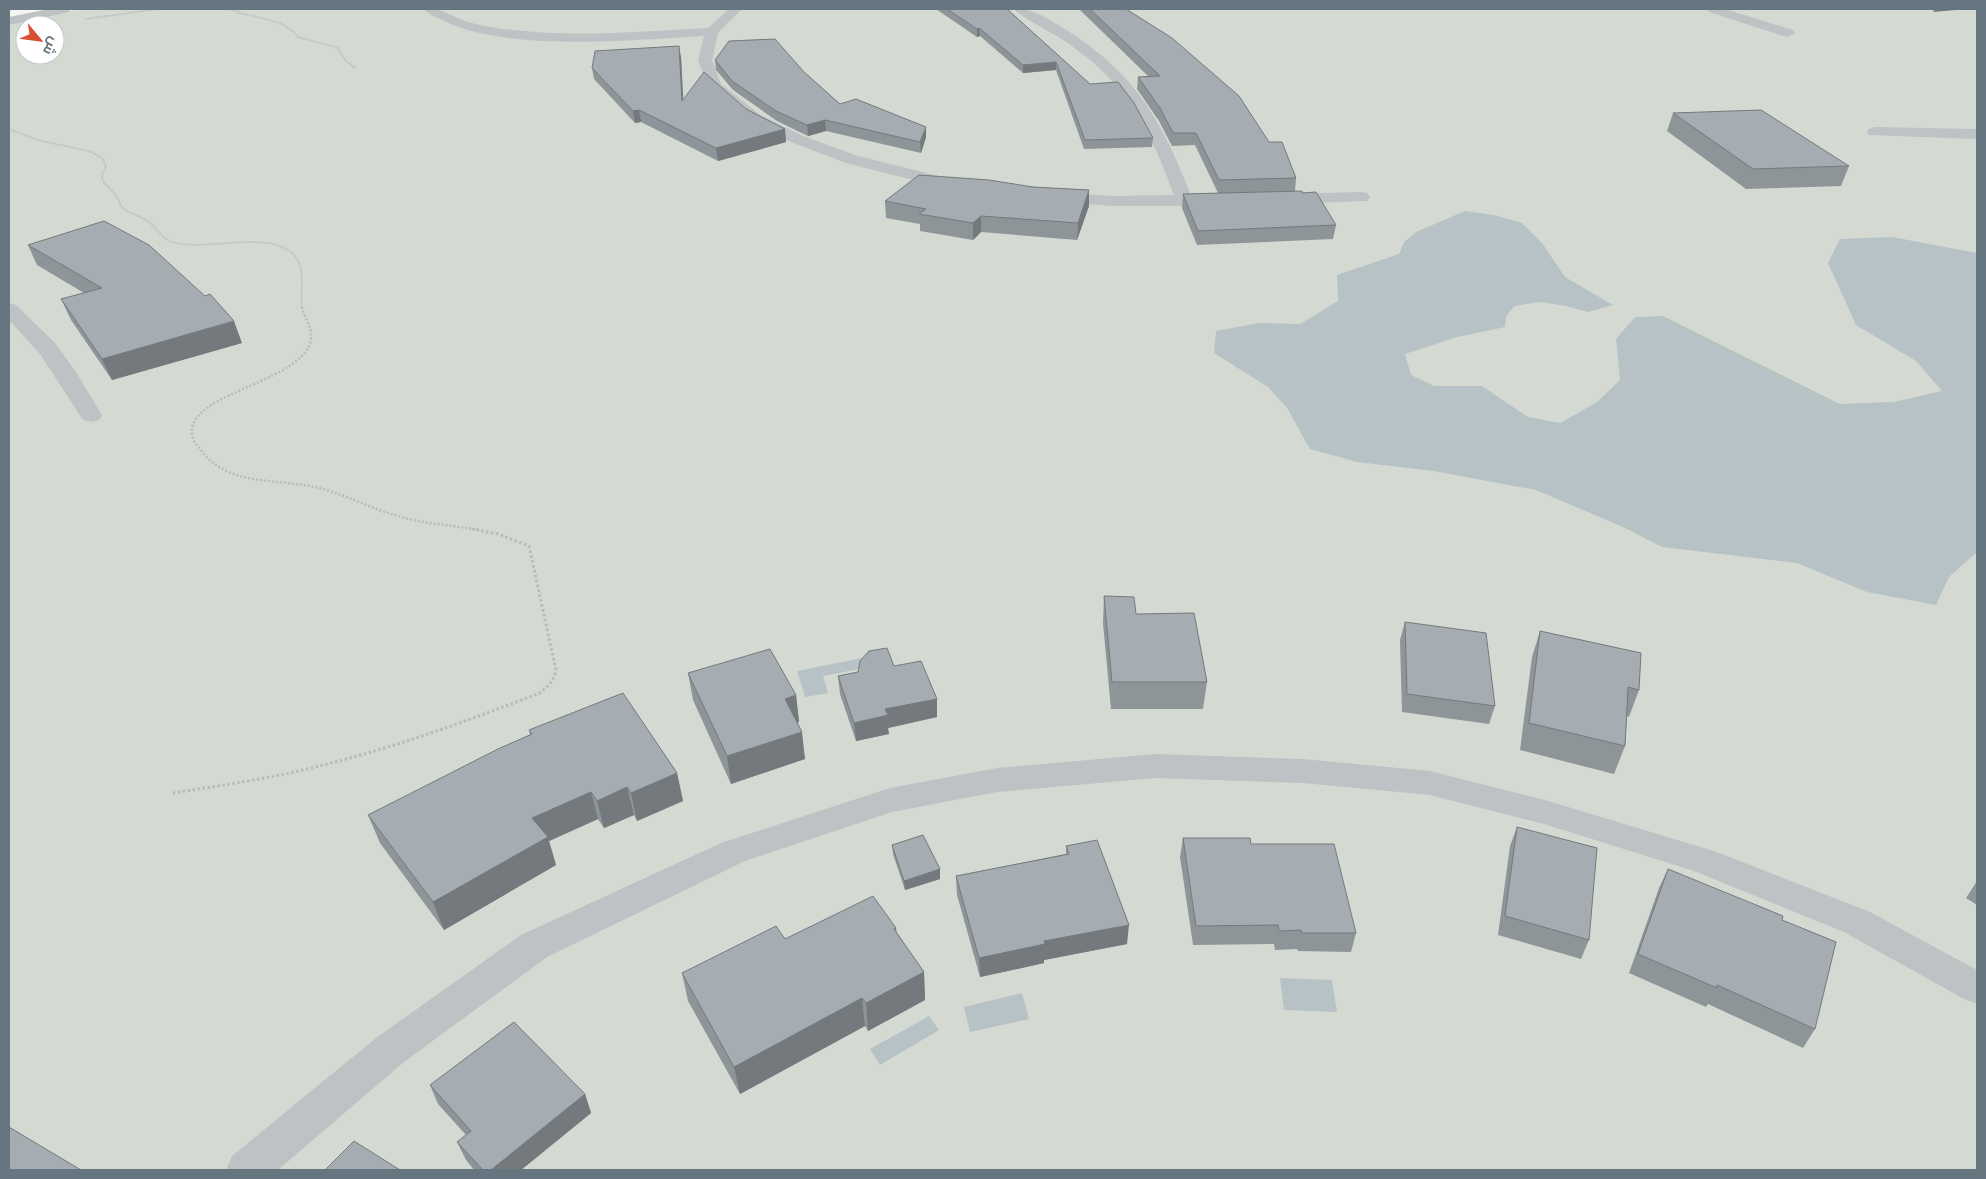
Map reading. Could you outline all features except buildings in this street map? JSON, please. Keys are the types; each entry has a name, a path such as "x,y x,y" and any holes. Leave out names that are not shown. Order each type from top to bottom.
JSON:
{"street":[{"path":"9,21 65,9"},
{"path":"430,9 441,17 485,29 531,36 574,37 712,32"},
{"path":"736,9 712,32 705,60 715,86 754,117 797,139 852,160 943,183 971,187"},
{"path":"1020,9 1048,23 1084,47 1121,80 1144,110 1168,156 1185,201"},
{"path":"1713,9 1788,33"},
{"path":"1875,132 1977,134"},
{"path":"1036,196 1114,201 1234,200"},
{"path":"1264,199 1361,197"},
{"path":"9,309 48,349 65,372 91,415"},
{"path":"247,1170 390,1050 534,946 733,852 890,800 997,780 1156,766 1303,771 1430,783 1546,812 1704,861 1857,922 1977,988"}],"path":[{"path":"78,20 157,9"},
{"path":"230,9 243,15 280,23 294,31 298,37 338,48 345,60 354,68"},
{"path":"9,129 38,140 83,150 99,156 103,159 106,166 100,175 100,180 104,186 117,195 121,206 147,220 155,226 165,239 171,242 207,247 268,245 283,248 295,256 302,273 301,305 312,331 309,347 296,361 276,375 220,398 203,410 193,425 192,432 193,439 206,456 231,472 254,480 310,486 346,496 380,512 403,518 483,530 506,536 529,546 535,567 556,670 555,678 550,686 540,693 428,734 324,765 266,778 173,792"}],"shaded area":[{"path":"80,9 1977,9 1977,1170 9,1170 9,24 15,23 15,65 65,65 65,15 52,15"},
{"path":"1465,211 1494,215 1522,223 1542,243 1565,277 1613,305 1588,312 1540,302 1514,306 1506,317 1505,327 1457,337 1405,354 1411,375 1434,386 1482,386 1528,417 1560,423 1597,402 1620,380 1616,339 1635,317 1663,316 1840,404 1894,402 1942,391 1916,361 1856,325 1828,263 1840,239 1892,237 1977,253 1977,552 1949,577 1936,605 1867,592 1797,563 1662,547 1623,527 1536,490 1434,471 1357,462 1310,449 1287,408 1268,387 1214,353 1216,331 1259,323 1300,324 1338,301 1337,275 1399,254 1404,242 1416,232"},
{"path":"867,657 870,667 823,676 828,693 805,697 797,671"},
{"path":"1280,978 1332,980 1337,1012 1284,1010"},
{"path":"1022,993 1029,1019 970,1032 964,1007"},
{"path":"929,1016 939,1030 880,1065 870,1049"}]}
